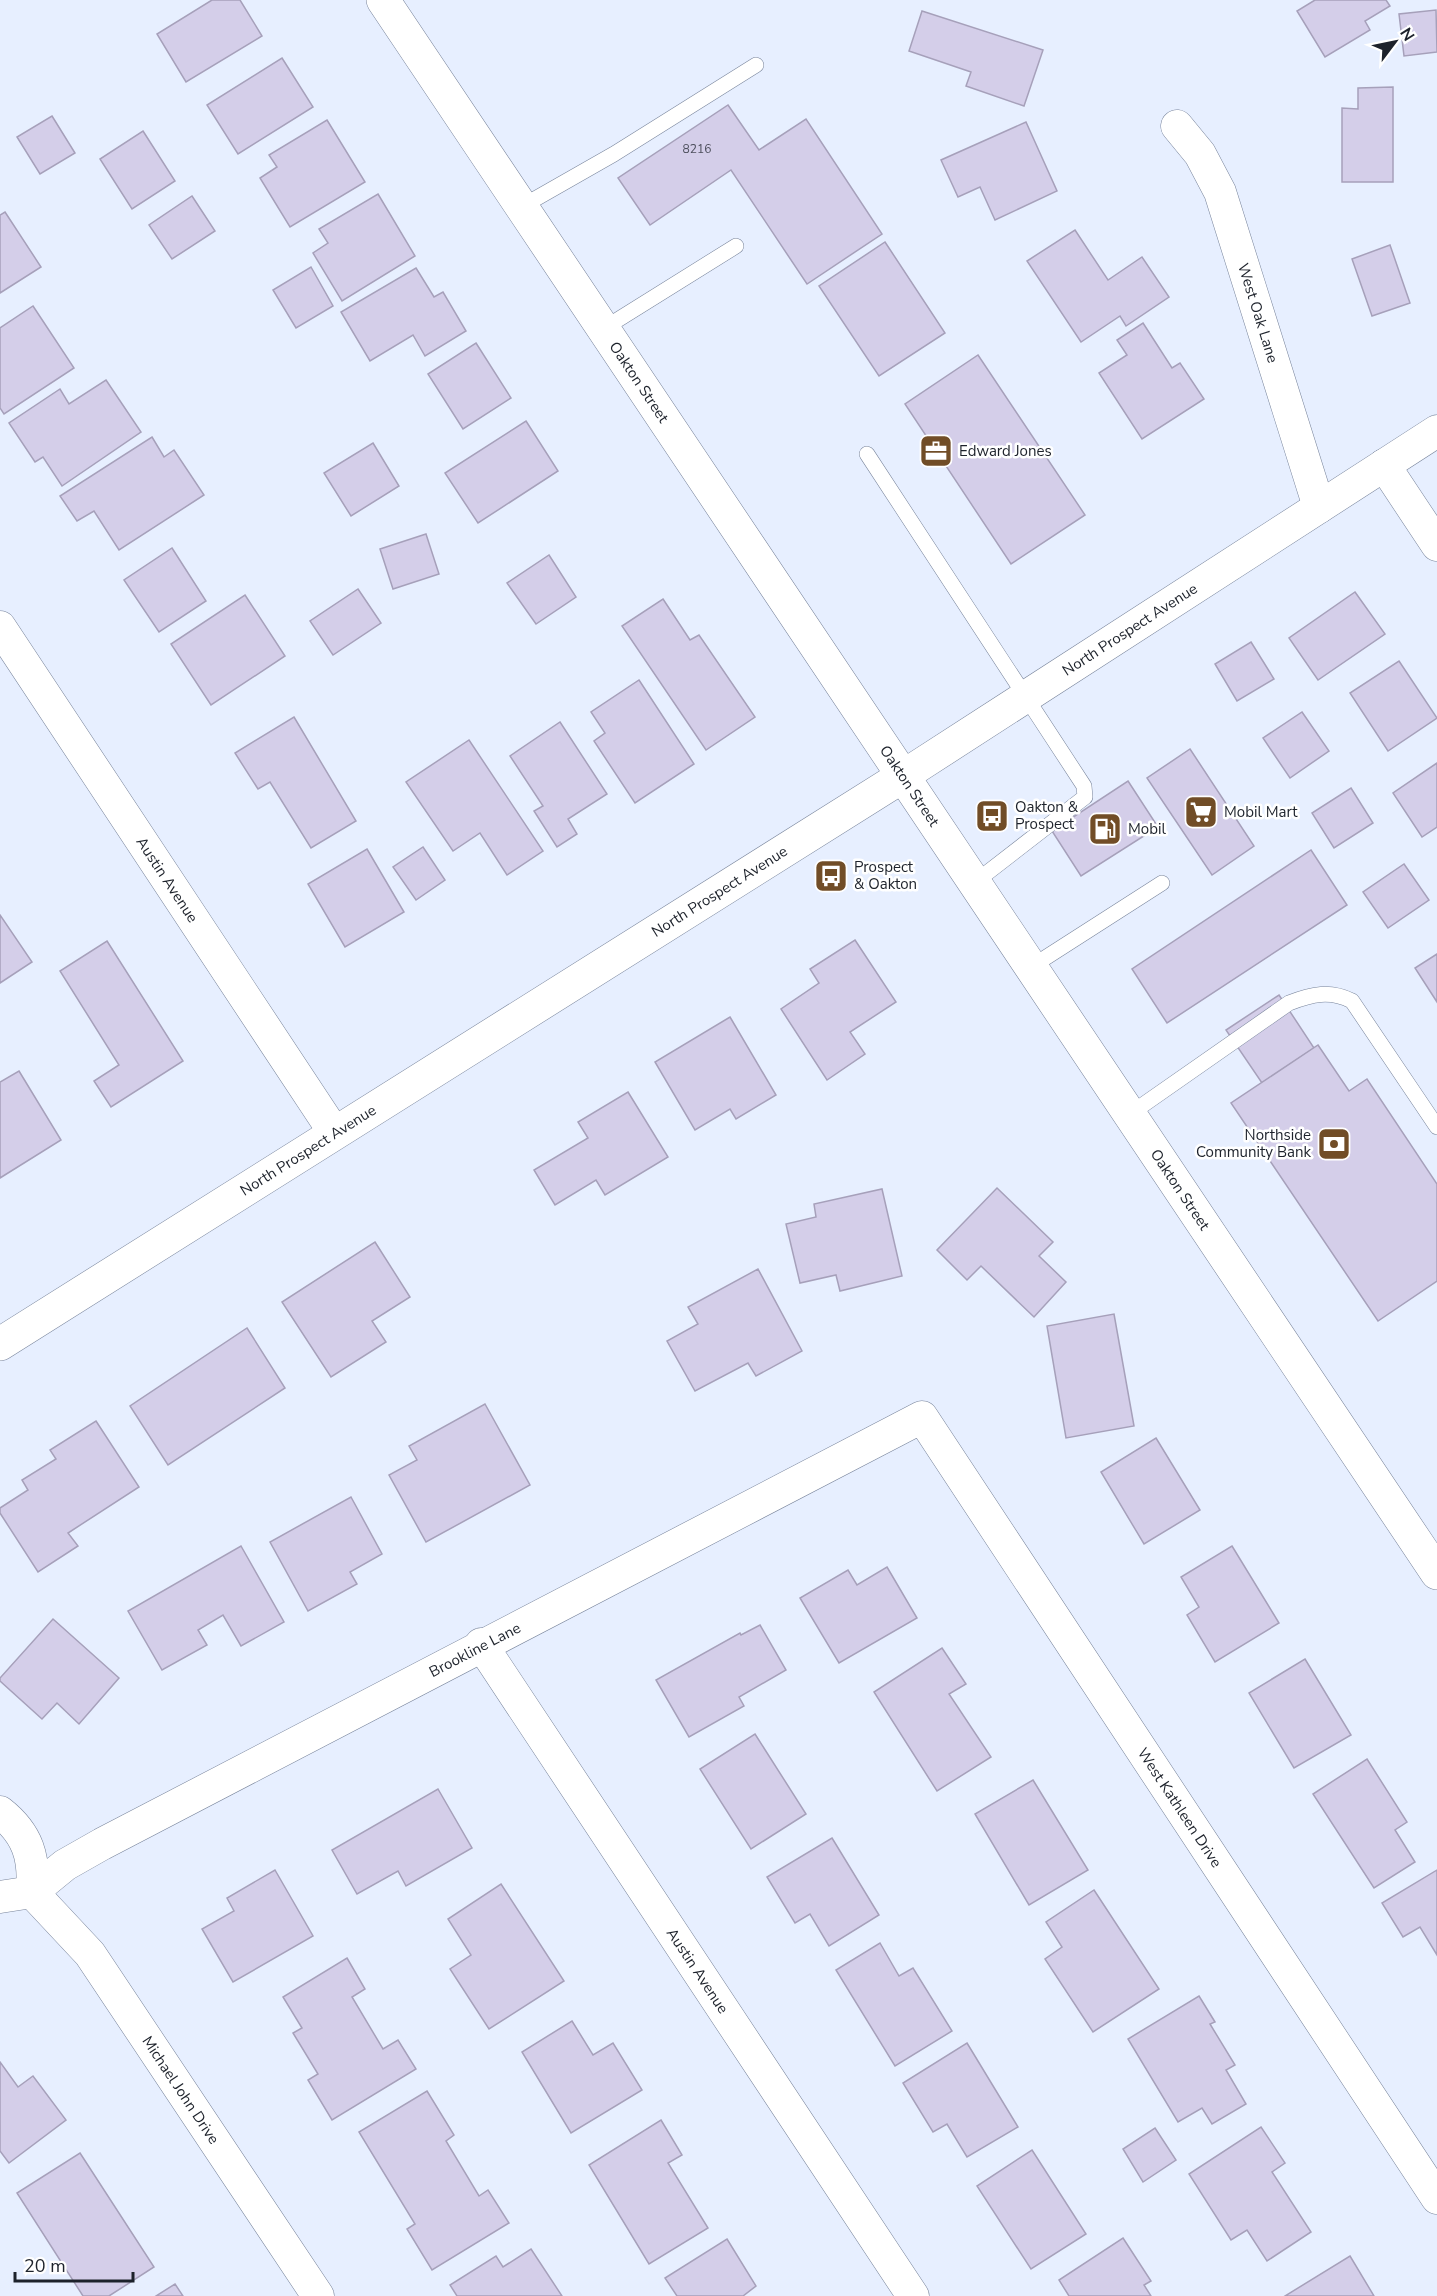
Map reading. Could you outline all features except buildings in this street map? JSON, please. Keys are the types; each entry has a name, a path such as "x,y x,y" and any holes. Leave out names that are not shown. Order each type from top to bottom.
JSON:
{"main road":[{"name":"Oakton Street","path":"383,0 1437,1574"},
{"name":"North Prospect Avenue","path":"0,1344 903,776"}],"street":[{"name":"West Oak Lane","path":"1177,126 1200,154 1220,192 1319,507"},
{"name":"North Prospect Avenue","path":"903,776 1437,431"},
{"path":"1384,465 1437,545"},
{"name":"Austin Avenue","path":"0,627 334,1132"},
{"name":"Brookline Lane","path":"32,1892 65,1865 102,1844 481,1644 922,1417"},
{"name":"West Kathleen Drive","path":"922,1417 1437,2198"},
{"name":"Austin Avenue","path":"481,1644 913,2296"},
{"path":"0,1812 20,1833 30,1849 34,1867 32,1892 0,1897"},
{"name":"Michael John Drive","path":"32,1892 90,1954 318,2296"}],"lane":[{"path":"521,207 614,154 756,65"},
{"path":"603,328 736,246"},
{"path":"867,454 1084,786 1085,797 975,883"},
{"path":"1031,968 1162,884"},
{"path":"1130,1114 1289,1003 1311,994 1338,994 1352,1001 1437,1126"}],"place":[{"name":"Edward Jones","path":"936,451"},
{"name":"Mobil Mart","path":"1201,812"},
{"name":"Oakton & Prospect","path":"992,816"},
{"name":"Mobil","path":"1105,829"},
{"name":"Prospect & Oakton","path":"831,876"},
{"name":"Northside Community Bank","path":"1334,1144"}]}
